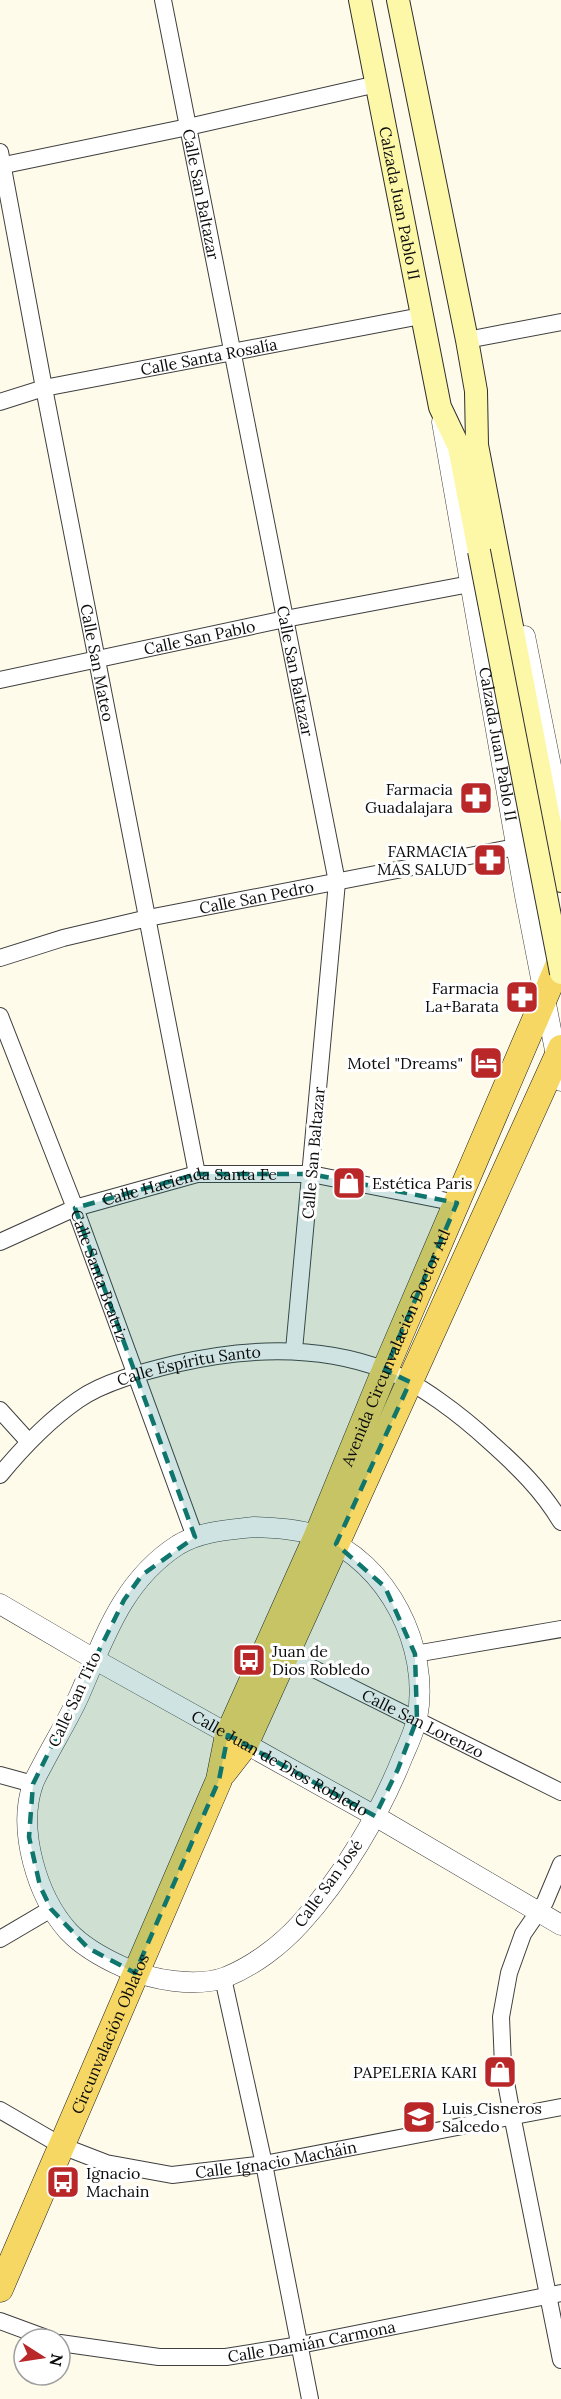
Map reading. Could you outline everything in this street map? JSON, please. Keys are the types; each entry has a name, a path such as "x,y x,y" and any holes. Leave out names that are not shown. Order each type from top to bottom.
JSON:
{"main road":[{"name":"Calzada Juan Pablo II","path":"360,0 440,407 459,447 488,549 561,881"},
{"name":"Calzada Juan Pablo II","path":"398,0 476,390 477,445 488,549 561,973"},
{"name":"Avenida Circunvalación Doctor Atl","path":"237,1740 286,1655 386,1370 561,959"},
{"name":"Avenida Circunvalación Doctor Atl","path":"237,1740 327,1540 410,1382 559,1063"},
{"name":"Circunvalación Oblatos","path":"0,2289 237,1740"}],"street":[{"name":"Calle San Baltazar","path":"163,0 337,882 294,1350"},
{"path":"1,161 188,127 377,84"},
{"name":"Calle San Mateo","path":"1,161 197,1174"},
{"name":"Calle Santa Rosalía","path":"0,402 44,388 421,316"},
{"path":"467,340 561,322"},
{"name":"Calzada Juan Pablo II","path":"476,390 561,816"},
{"name":"Calzada Juan Pablo II","path":"440,407 516,848 559,1063"},
{"name":"Calle San Pablo","path":"0,680 285,619 470,584"},
{"name":"Calle San Pedro","path":"0,958 63,938 148,918 516,848"},
{"path":"525,896 544,903 561,897"},
{"name":"Calle Santa Beatriz","path":"0,1016 75,1208 195,1537"},
{"name":"Calle Hacienda Santa Fe","path":"0,1242 75,1208 197,1174 311,1174 457,1203"},
{"name":"Calle Espíritu Santo","path":"0,1475 28,1441 80,1399 135,1373 218,1354 294,1350 344,1357 386,1370 410,1382 472,1425 523,1471 561,1522"},
{"path":"0,1410 28,1441"},
{"name":"Calle San Tito","path":"135,1973 88,1948 70,1933 51,1909 32,1861 29,1818 33,1784 78,1698 107,1628 142,1575 177,1546 195,1537 254,1527 290,1529 327,1540"},
{"name":"Calle San José","path":"135,1973 181,1981 223,1978 259,1959 300,1924 340,1871 375,1816 398,1769 417,1719 415,1654 408,1630 385,1587 367,1567 327,1540"},
{"name":"Calle Juan de Dios Robledo","path":"0,1604 375,1816 561,1925"},
{"path":"415,1654 561,1629"},
{"name":"Calle San Lorenzo","path":"286,1655 561,1792"},
{"path":"0,1775 33,1784"},
{"path":"561,1864 545,1902 524,1934 513,1963 501,2017 503,2066 512,2115 555,2294 561,2360"},
{"path":"0,1939 51,1909"},
{"path":"223,1978 264,2164 310,2399"},
{"name":"Calle Ignacio Macháin","path":"0,2110 62,2146 106,2163 172,2175 264,2164 561,2107"},
{"name":"Calle Damián Carmona","path":"72,2345 159,2357 226,2357 300,2345 555,2294"},
{"path":"0,2321 16,2327"}],"highlighted area":[{"path":"197,1174 311,1174 457,1203 385,1370 410,1382 336,1544 385,1587 415,1654 417,1719 398,1769 375,1816 228,1735 219,1780 135,1973 88,1948 51,1909 40,1886 29,1837 33,1784 124,1600 142,1575 195,1537 75,1208"}],"place":[{"name":"Farmacia Guadalajara","path":"476,798"},
{"name":"FARMACIA MAS SALUD","path":"490,860"},
{"name":"Farmacia La+Barata","path":"522,997"},
{"name":"Motel \"Dreams\"","path":"486,1063"},
{"name":"Estética Paris","path":"349,1183"},
{"name":"Juan de Dios Robledo","path":"249,1660"},
{"name":"PAPELERIA KARI","path":"500,2072"},
{"name":"Luis Cisneros Salcedo","path":"419,2117"},
{"name":"Ignacio Machain","path":"63,2182"}]}
